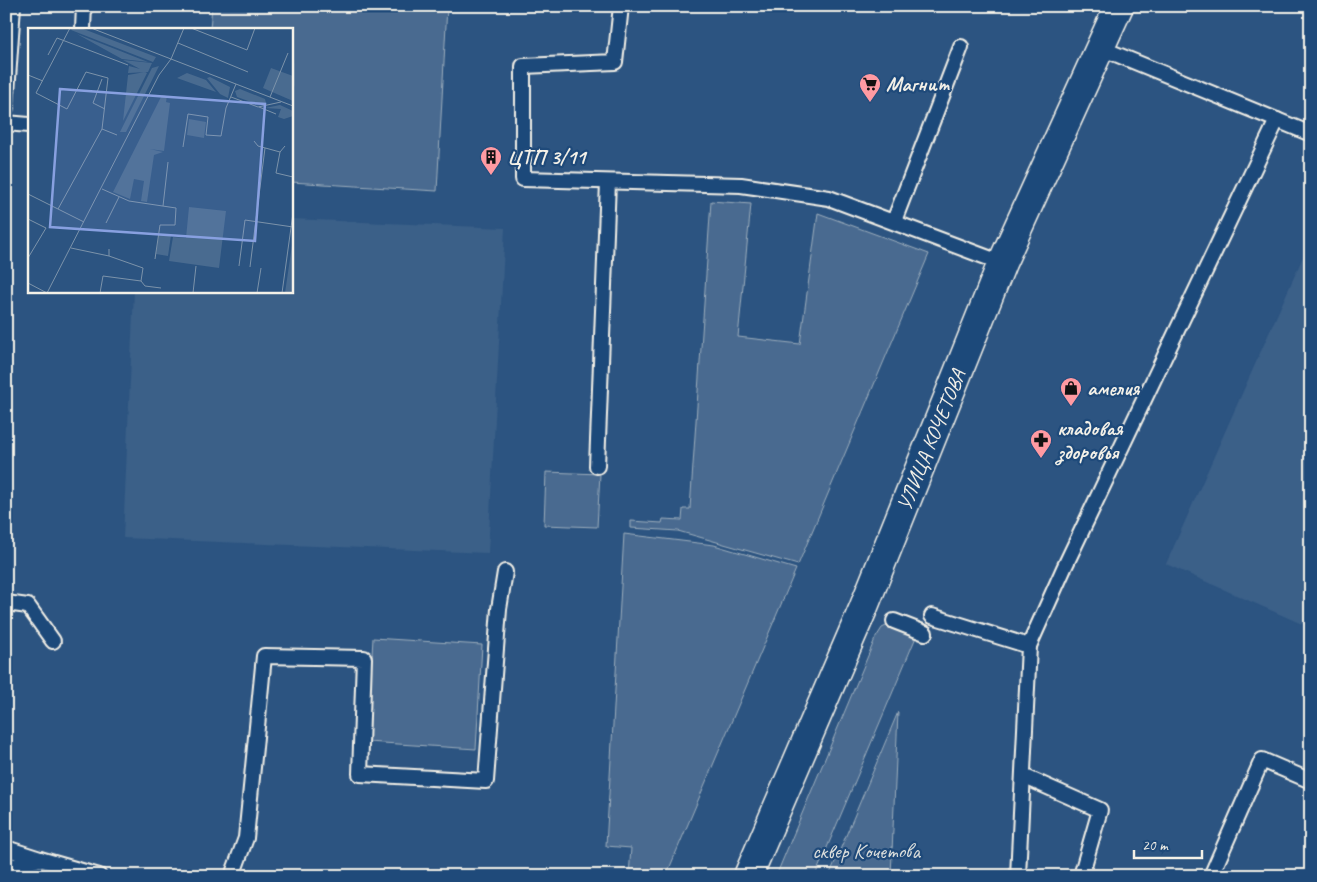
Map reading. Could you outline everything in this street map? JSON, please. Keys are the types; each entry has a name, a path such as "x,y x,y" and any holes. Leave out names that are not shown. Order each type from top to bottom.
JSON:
{"main road":[{"name":"УЛИЦА КОЧЕТОВА","path":"748,876 863,609 1002,263 1102,48 1119,6"}],"lane":[{"path":"6,108 13,6"},
{"path":"82,28 84,6"},
{"path":"621,6 616,62 523,66 523,179 741,185 828,198 894,221 1002,263"},
{"path":"894,221 961,47"},
{"path":"1102,48 1311,134"},
{"path":"1018,876 1030,646 1064,568 1277,120"},
{"path":"6,123 28,125"},
{"path":"597,466 608,182"},
{"path":"232,876 246,838 264,656 364,658 360,774 486,781 499,609 505,572"},
{"path":"6,603 28,606 53,641"},
{"path":"932,616 1030,646"},
{"path":"894,621 925,633"},
{"path":"1211,876 1262,760 1311,781"},
{"path":"1023,776 1100,810 1082,876"},
{"path":"6,848 99,876"},
{"path":"6,868 40,859"}],"shaded area":[{"path":"292,219 505,228 488,553 123,538 134,292 292,292"},
{"path":"1311,239 1311,628 1166,564"}],"green space":[{"path":"212,6 447,6 437,191 292,182 292,28 210,28"},
{"path":"711,201 751,204 738,337 800,344 818,213 929,254 798,565 678,531 631,528 631,521 662,523 663,519 682,520 683,509 690,509"},
{"path":"546,472 600,474 597,527 544,525"},
{"path":"624,534 714,545 796,569 666,876 629,876 631,848 606,846"},
{"path":"888,625 912,631 916,637 815,876 776,876 875,639 882,628"},
{"path":"373,638 482,645 476,749 367,742"},
{"name":"сквер Кочетова","path":"898,712 891,876 829,876"}],"place":[{"name":"Магнит","path":"870,103"},
{"name":"ЦТП 3/11","path":"491,176"},
{"name":"амелия","path":"1071,407"},
{"name":"кладовая здоровья","path":"1041,459"}]}
